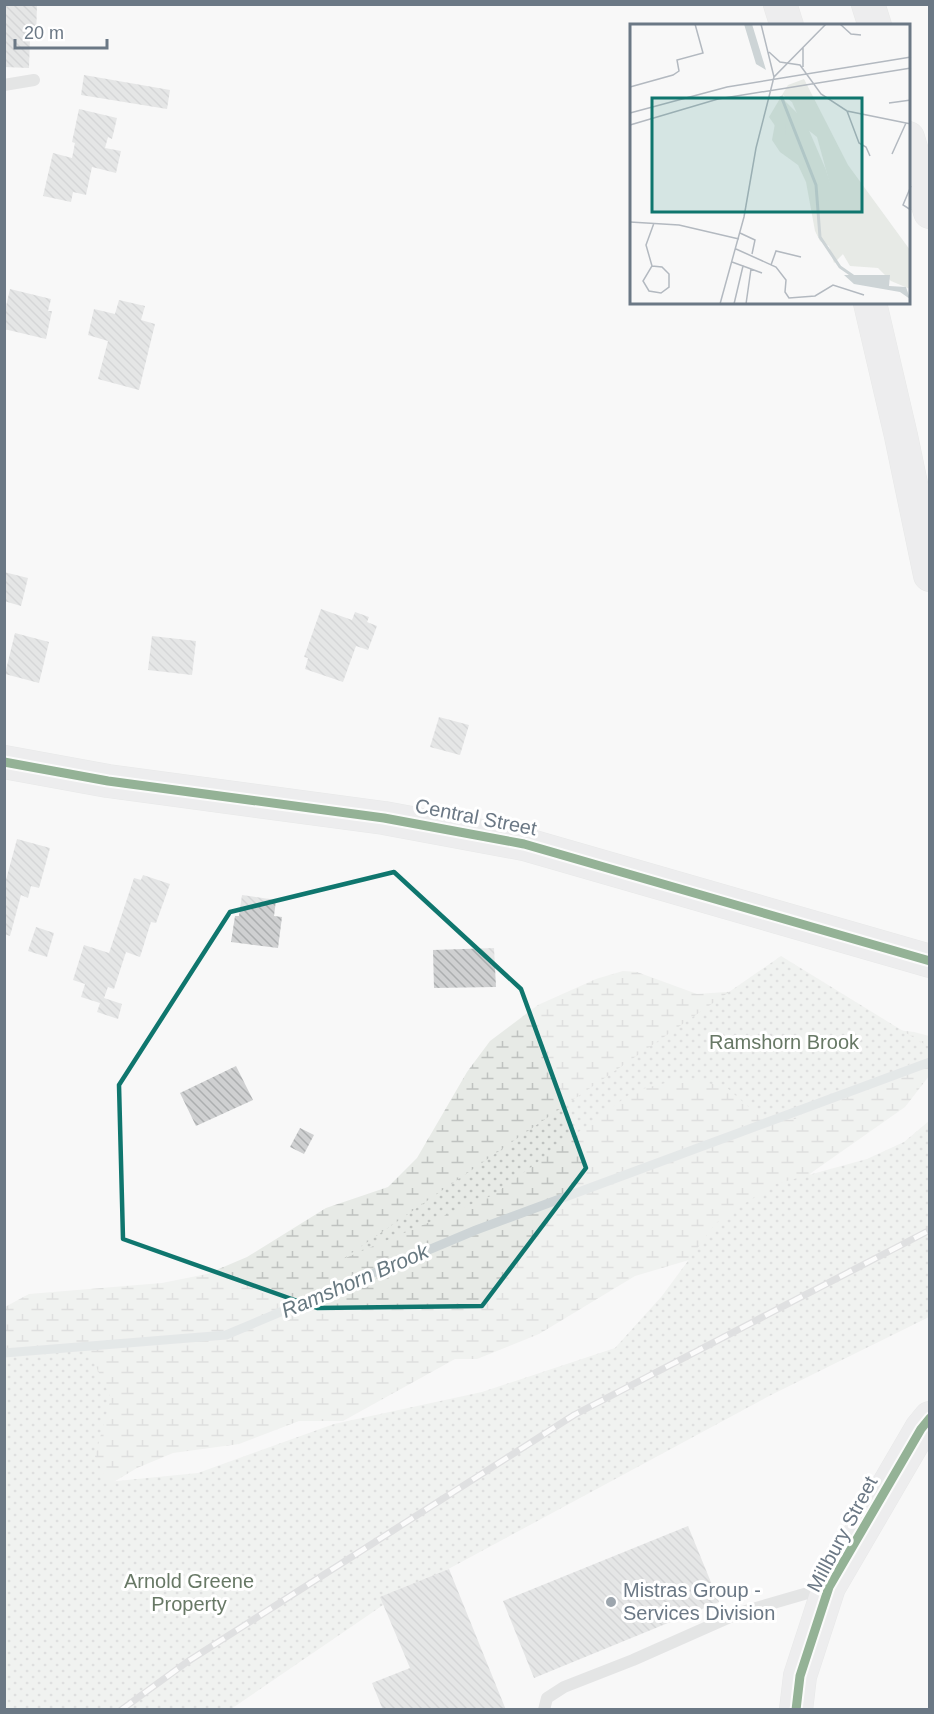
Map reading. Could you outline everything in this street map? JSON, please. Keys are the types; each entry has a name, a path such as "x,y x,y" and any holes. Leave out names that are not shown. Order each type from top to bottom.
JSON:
{"main road":[{"path":"780,4 786,24"},
{"path":"868,4 874,24"},
{"path":"910,142 930,212"},
{"path":"870,304 930,575"},
{"name":"Central Street","path":"4,762 108,781 384,818 524,844 930,961"},
{"name":"Millbury Street","path":"796,1710 800,1676 829,1587 921,1429 930,1418"}],"lane":[{"path":"4,85 33,80"},
{"path":"544,1710 547,1698 564,1687 633,1660 739,1613 829,1587"}],"highlighted area":[{"path":"394,872 521,989 586,1168 482,1306 317,1308 123,1239 119,1085 230,912"}],"green space":[{"name":"Ramshorn Brook","path":"781,956 929,1047 929,1055 795,1119 766,1122 726,1087 685,1078 634,1091 493,1195 343,1259"},
{"path":"623,971 637,972 697,994 741,991 848,1024 929,1036 929,1076 905,1107 811,1173 743,1244 635,1276 539,1334 477,1359 455,1359 343,1421 299,1421 239,1444 173,1453 137,1468 87,1498 5,1571 5,1307 29,1294 162,1283 207,1274 247,1257 326,1208 388,1187 417,1158 467,1072 490,1041 538,1005 596,979"},
{"name":"Arnold Greene Property","path":"929,1121 929,1317 771,1395 389,1601 231,1709 5,1710 5,1354 54,1346 89,1352 111,1398 95,1456 107,1482 198,1473 334,1424 482,1392 615,1348 662,1296 716,1223 772,1185 867,1159 904,1142"}],"building":[{"path":"4,4 37,4 36,39 30,39 29,68 4,67"},
{"path":"84,75 170,90 167,109 81,95"},
{"path":"79,109 117,118 112,139 108,137 105,148 121,151 116,173 92,167 86,195 73,192 71,202 43,196 53,153 72,158 75,143 72,142"},
{"path":"10,289 51,299 48,311 52,311 46,339 4,329 4,315"},
{"path":"119,300 145,306 141,320 155,324 139,390 98,379 108,341 88,335 94,309 115,314"},
{"path":"4,572 28,578 21,606 4,601"},
{"path":"321,609 352,620 355,612 369,617 367,622 377,626 368,650 356,646 343,682 305,669 308,658 304,657"},
{"path":"15,633 49,642 39,683 5,674"},
{"path":"152,636 196,641 192,675 148,670"},
{"path":"439,717 469,725 460,755 430,747"},
{"path":"17,839 50,848 39,888 31,886 28,898 21,895 10,936 4,934 4,879 6,880"},
{"path":"143,875 170,884 156,923 151,922 140,957 126,952 114,989 108,987 104,998 122,1004 118,1019 97,1012 100,1003 81,997 85,984 73,980 84,945 109,953 134,878 141,880"},
{"path":"242,895 276,900 274,916 282,917 278,948 231,942 235,916 239,916"},
{"path":"36,927 54,933 47,957 28,951"},
{"path":"494,948 496,987 434,988 433,950"},
{"path":"236,1066 253,1100 196,1126 180,1093"},
{"path":"300,1128 314,1135 304,1154 290,1147"},
{"name":"Mistras Group - Services Division","path":"688,1526 719,1602 534,1678 503,1601"},
{"path":"449,1569 506,1710 383,1710 372,1683 410,1668 380,1597"}],"waterway":[{"name":"Ramshorn Brook","path":"4,1353 226,1335 476,1230 930,1062"}],"railway":[{"path":"121,1710 187,1662 574,1415 930,1230"}],"cycle path":[{"path":"4,762 108,781 384,818 524,844 930,961"},
{"path":"796,1710 800,1676 829,1587 921,1429 930,1418"}],"place":[{"name":"Mistras Group - Services Division","path":"611,1602"}]}
